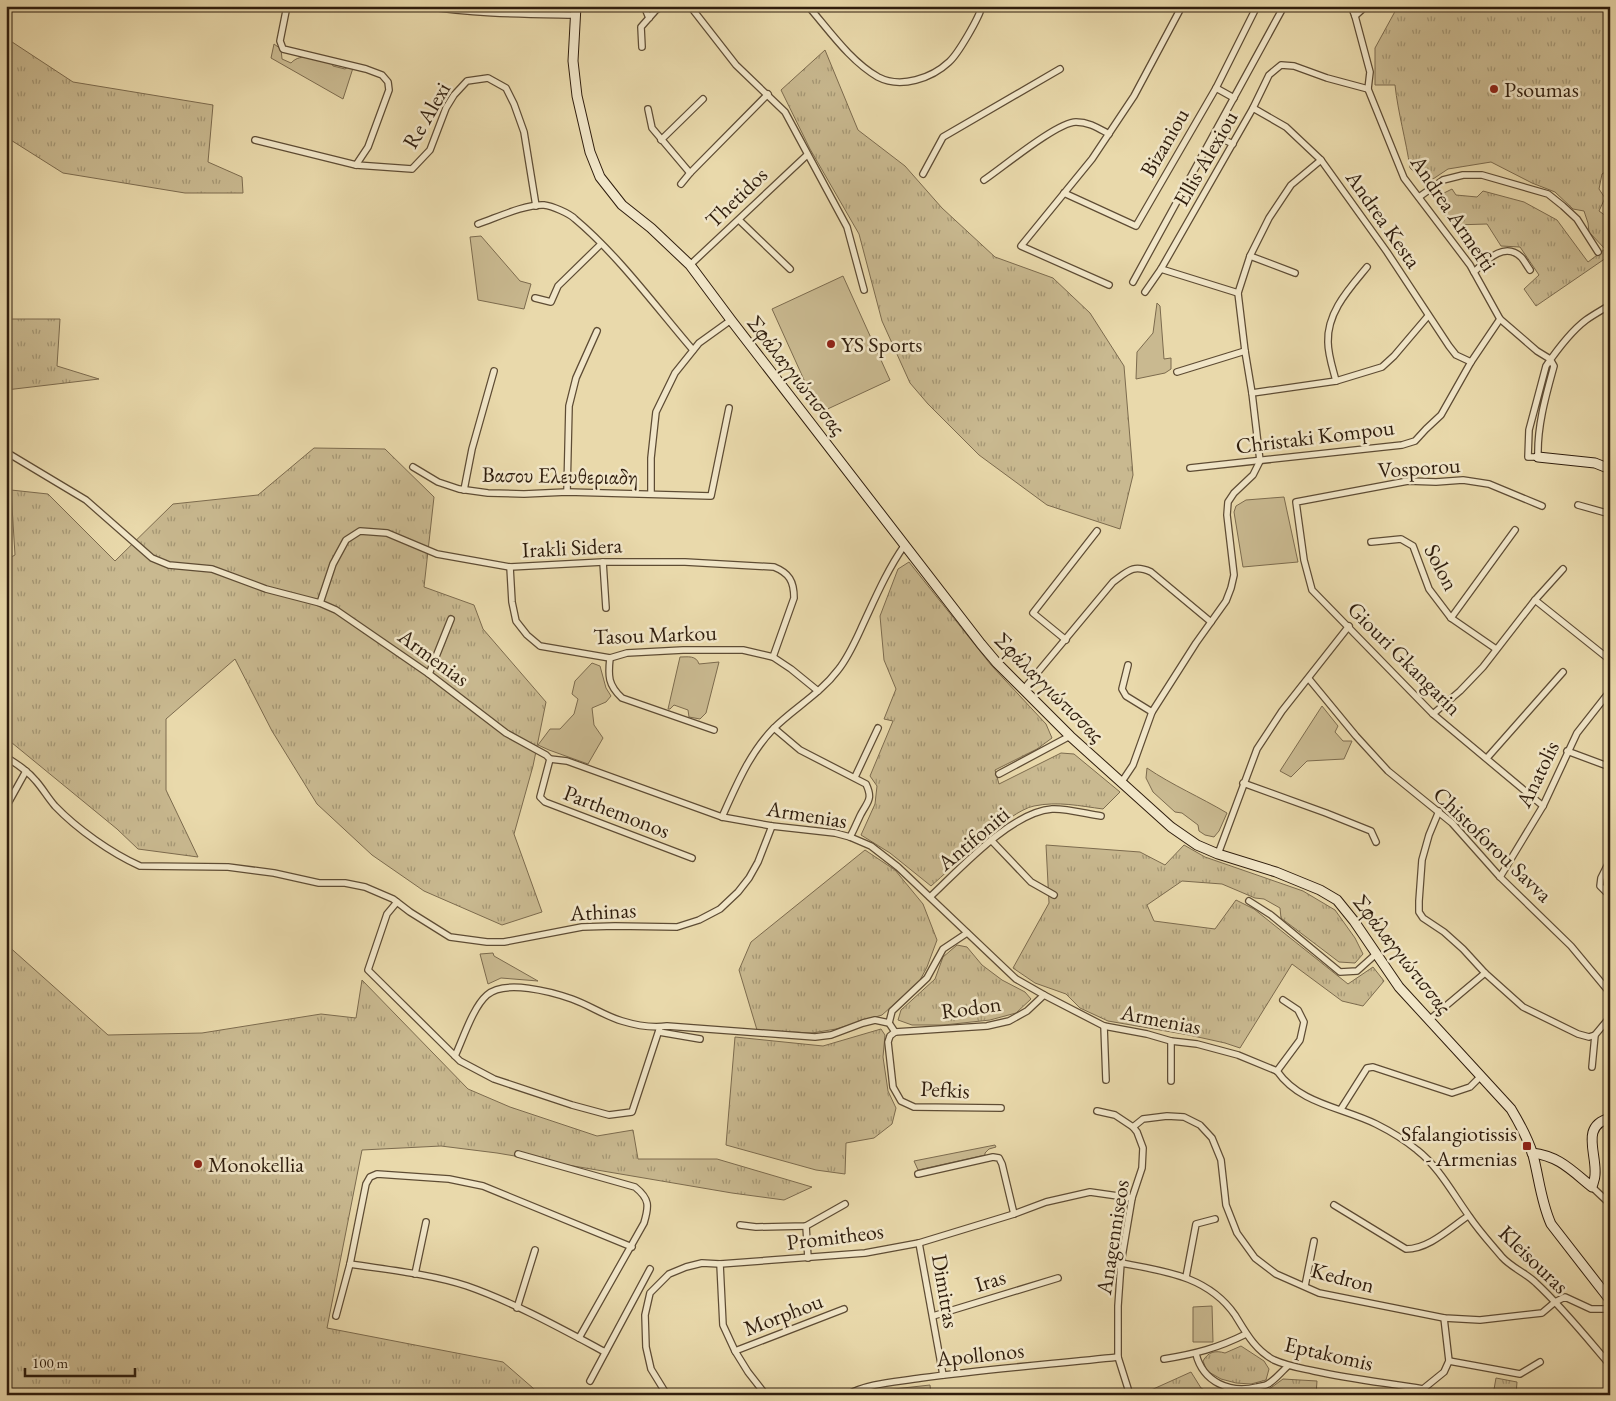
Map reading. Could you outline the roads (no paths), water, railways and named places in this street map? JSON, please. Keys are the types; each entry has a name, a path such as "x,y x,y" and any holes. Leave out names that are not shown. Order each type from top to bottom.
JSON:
{"street":[{"path":"287,6 280,41 283,49 366,69 382,75 388,82 389,90 368,147 356,165"},
{"path":"425,6 503,13 576,11"},
{"path":"503,13 504,6"},
{"path":"644,6 649,18"},
{"path":"642,47 641,27 656,10 663,6"},
{"path":"690,6 736,65 785,112 846,227 864,290"},
{"path":"808,6 858,63 880,78 899,83 926,78 950,62 980,16 982,6"},
{"path":"1109,285 1021,246 1092,159 1109,134 1134,96 1182,6"},
{"name":"Bizaniou","path":"1064,193 1136,226 1216,88 1258,6"},
{"name":"Ellis Alexiou","path":"1133,282 1284,6"},
{"name":"Andrea Armefti","path":"1350,6 1355,16 1370,72 1368,89 1404,178 1474,272 1500,319 1550,360"},
{"path":"1355,16 1366,6"},
{"name":"Σφάλαγγιώτισσας","path":"576,11 572,61 577,96 590,152 600,177 622,204 690,265 904,546 996,663 1023,690 1070,736 1171,827 1197,844 1218,854 1276,872 1320,890 1336,900 1354,921 1399,988 1511,1109 1523,1130 1532,1153 1545,1210 1551,1224 1610,1300"},
{"name":"Ellis Alexiou","path":"1145,292 1161,270 1233,144 1269,76 1280,65 1294,66 1327,78 1368,89"},
{"path":"923,174 943,136 1060,69"},
{"name":"Re Alexi","path":"255,140 356,165 412,169 430,150 446,108 454,95 467,81 488,78 506,88 514,104 524,132 536,206"},
{"path":"1216,88 1234,98"},
{"path":"682,184 690,173 768,94"},
{"path":"661,140 703,99"},
{"name":"Andrea Kesta","path":"1253,108 1286,127 1321,160 1387,252 1456,356 1471,362"},
{"path":"648,109 652,128 690,173"},
{"path":"984,180 1052,132 1074,122 1089,124 1109,134"},
{"path":"1214,135 1233,144"},
{"name":"Thetidos","path":"690,265 807,155"},
{"path":"1121,783 1133,765 1152,712 1226,601 1234,575 1227,515 1228,502 1234,493 1253,475 1260,461 1238,294 1250,256 1269,218 1291,185 1321,160"},
{"path":"1418,197 1443,180 1463,175 1482,174 1548,194 1576,219 1598,252"},
{"path":"478,224 521,209 546,205 574,217 611,254 693,350"},
{"path":"739,220 790,269"},
{"path":"535,298 551,302 558,286 601,244"},
{"path":"1474,272 1490,257 1501,251 1512,251 1521,257 1530,270"},
{"path":"1250,256 1295,273"},
{"path":"1336,381 1328,342 1331,320 1344,294 1367,267"},
{"path":"1161,270 1238,294"},
{"path":"1610,305 1587,319 1575,330 1546,366 1529,430 1528,457 1596,464 1610,469"},
{"path":"1252,393 1336,381 1382,367 1394,356 1428,316"},
{"name":"Christaki Kompou","path":"1190,468 1402,445 1415,441 1441,415 1471,362 1500,319"},
{"path":"651,494 651,458 656,412 675,373 693,350 699,343 731,320"},
{"path":"567,492 569,406 576,378 597,331"},
{"path":"1177,372 1245,351"},
{"path":"1538,457 1538,439 1554,366 1550,360"},
{"path":"464,490 472,449 494,371"},
{"name":"Βασου Ελευθεριαδη","path":"413,467 438,482 464,490 488,493 567,492 711,496 729,408"},
{"name":"Armenias","path":"6,452 86,500 152,558 169,565 212,568 266,589 320,603 336,610 429,674 506,734 546,755 550,759 567,761 722,818 835,834 850,837 871,846 898,867 1016,979 1044,995 1104,1026 1147,1034 1170,1041 1197,1044 1238,1055 1277,1071"},
{"name":"Vosporou","path":"1296,502 1408,481 1436,482 1463,480 1489,484 1542,506"},
{"name":"Giouri Gkangarin","path":"1296,502 1304,560 1312,590 1433,714 1542,806"},
{"path":"1578,505 1610,514"},
{"path":"1451,618 1515,530"},
{"name":"Irakli Sidera","path":"320,603 333,564 346,540 360,531 387,533 437,554 510,568 603,562 685,562 774,568 783,571 791,578 794,587 794,598 773,657"},
{"path":"1066,640 1034,613 1096,531"},
{"name":"Solon","path":"1372,542 1401,539 1413,546 1429,590 1451,618 1496,650"},
{"path":"722,818 743,771 757,748 774,728 818,691 838,670 853,647 888,568 904,546"},
{"path":"603,562 606,608"},
{"name":"Tasou Markou","path":"510,568 512,602 516,621 527,635 540,646 610,658 627,653 723,649 743,650 773,657 818,691"},
{"path":"1023,690 1114,582 1129,570 1140,568 1151,572 1211,622"},
{"path":"1433,714 1460,691 1562,569"},
{"path":"1535,600 1610,660"},
{"path":"429,674 451,619"},
{"path":"1218,854 1257,749 1282,712 1349,626"},
{"path":"610,658 608,673 613,689 622,698 714,730"},
{"path":"1128,665 1122,689 1126,696 1152,712"},
{"path":"1486,758 1563,672"},
{"name":"Chistoforou Savva","path":"1309,679 1388,771 1439,811 1500,877 1571,946 1610,992"},
{"name":"Anatolis","path":"1500,877 1553,786 1567,751 1577,733 1610,691"},
{"path":"774,728 800,750 866,784 870,792 869,802 850,837"},
{"path":"855,777 878,728"},
{"path":"999,774 1070,736"},
{"path":"1567,751 1610,767"},
{"name":"Athinas","path":"6,756 37,781 53,804 63,814 127,860 140,866 228,867 274,873 319,884 345,883 365,887 397,902 423,921 450,937 487,942 504,942 582,927 677,927 699,920 720,908 738,892 749,878 758,862 772,826"},
{"name":"Parthemonos","path":"550,759 540,797 545,802 692,858"},
{"path":"6,807 26,771"},
{"path":"1243,783 1326,813 1371,832 1376,842"},
{"name":"Antifoniti","path":"930,897 991,840 1023,818 1052,809 1101,816"},
{"path":"1439,811 1429,835 1422,860 1419,912 1423,918 1444,932 1463,949 1484,974 1523,1007 1578,1034 1595,1035"},
{"path":"991,840 1031,882 1054,895"},
{"path":"1610,860 1601,878 1600,886 1610,896"},
{"path":"1249,901 1271,915 1340,972 1357,971 1376,954"},
{"path":"397,902 387,914 368,970 460,1061 494,1079 572,1105 609,1115 632,1112 659,1029"},
{"path":"889,1023 892,1011 928,978 943,949 967,933"},
{"path":"1429,1020 1484,974"},
{"path":"455,1056 477,1008 488,994 504,987 541,991 573,999 621,1021 700,1040"},
{"name":"Rodon","path":"895,1032 987,1026 1009,1021 1027,1011 1044,995"},
{"path":"1277,1071 1300,1040 1304,1022 1298,1010 1284,1000"},
{"path":"1592,1067 1595,1035 1610,1018"},
{"path":"659,1029 667,1026 815,1037 831,1035 874,1020 889,1023 895,1032"},
{"path":"1104,1026 1106,1080"},
{"name":"Pefkis","path":"895,1032 890,1036 888,1042 893,1087 901,1100 914,1108 1001,1108"},
{"path":"1170,1041 1171,1081"},
{"path":"1341,1109 1367,1068 1373,1067 1452,1093 1470,1087 1481,1076"},
{"name":"Kleisouras","path":"1277,1071 1295,1090 1319,1103 1341,1109 1376,1124 1419,1152 1453,1191 1468,1216 1504,1260 1534,1281 1610,1365"},
{"path":"1098,1110 1115,1115 1133,1126"},
{"name":"Kedron","path":"1133,1126 1143,1119 1167,1116 1184,1117 1200,1125 1212,1138 1221,1160 1226,1205 1237,1233 1255,1258 1276,1274 1319,1293 1444,1318 1480,1320 1542,1314 1555,1302"},
{"path":"1592,1187 1595,1175 1592,1135 1594,1126 1602,1120 1610,1118"},
{"name":"Anagenniseos","path":"1130,1395 1118,1357 1118,1306 1121,1263 1132,1198 1142,1168 1143,1148 1133,1126"},
{"path":"1532,1153 1556,1159 1592,1187 1610,1204"},
{"path":"518,1154 635,1188 644,1195 648,1208 644,1223 579,1338"},
{"path":"918,1174 993,1157 999,1158 1014,1214"},
{"path":"336,1316 350,1264 366,1184 370,1177 377,1174 448,1179 483,1186 632,1247"},
{"name":"Promitheos","path":"650,1293 669,1274 686,1267 702,1264 865,1253 919,1243 1014,1214 1046,1202 1090,1192 1132,1198"},
{"path":"740,1225 756,1227 806,1226 845,1204"},
{"path":"1334,1204 1406,1249 1416,1249 1468,1216"},
{"path":"1186,1277 1196,1224 1215,1219"},
{"path":"415,1274 426,1222"},
{"path":"806,1226 808,1258"},
{"path":"1305,1286 1314,1241"},
{"name":"Dimitras","path":"919,1243 943,1375"},
{"path":"517,1308 535,1250"},
{"name":"Eptakomis","path":"1121,1263 1166,1271 1186,1277 1215,1292 1234,1314 1258,1349 1274,1360 1288,1366 1424,1389 1444,1372 1449,1361"},
{"path":"350,1264 415,1274 466,1286 517,1308 604,1352"},
{"path":"720,1264 723,1325 735,1351 766,1395"},
{"path":"590,1381 650,1269"},
{"name":"Iras","path":"933,1316 1058,1278"},
{"path":"640,1286 650,1293 645,1315 646,1347 651,1369 667,1395"},
{"path":"1555,1302 1565,1297 1591,1309 1610,1309"},
{"name":"Morphou","path":"735,1351 844,1309"},
{"path":"1444,1318 1449,1361 1520,1374 1540,1362"},
{"path":"1164,1359 1196,1354 1225,1345 1246,1334"},
{"path":"1196,1354 1199,1365 1205,1374 1218,1384 1233,1388 1248,1389 1268,1384 1288,1366"},
{"name":"Apollonos","path":"847,1395 855,1390 886,1383 943,1375 1118,1357"}],"place":[{"name":"Psoumas","path":"1494,89"},
{"name":"YS Sports","path":"831,344"},
{"name":"Sfalangiotissis - Armenias","path":"1527,1146"},
{"name":"Monokellia","path":"198,1164"}]}
